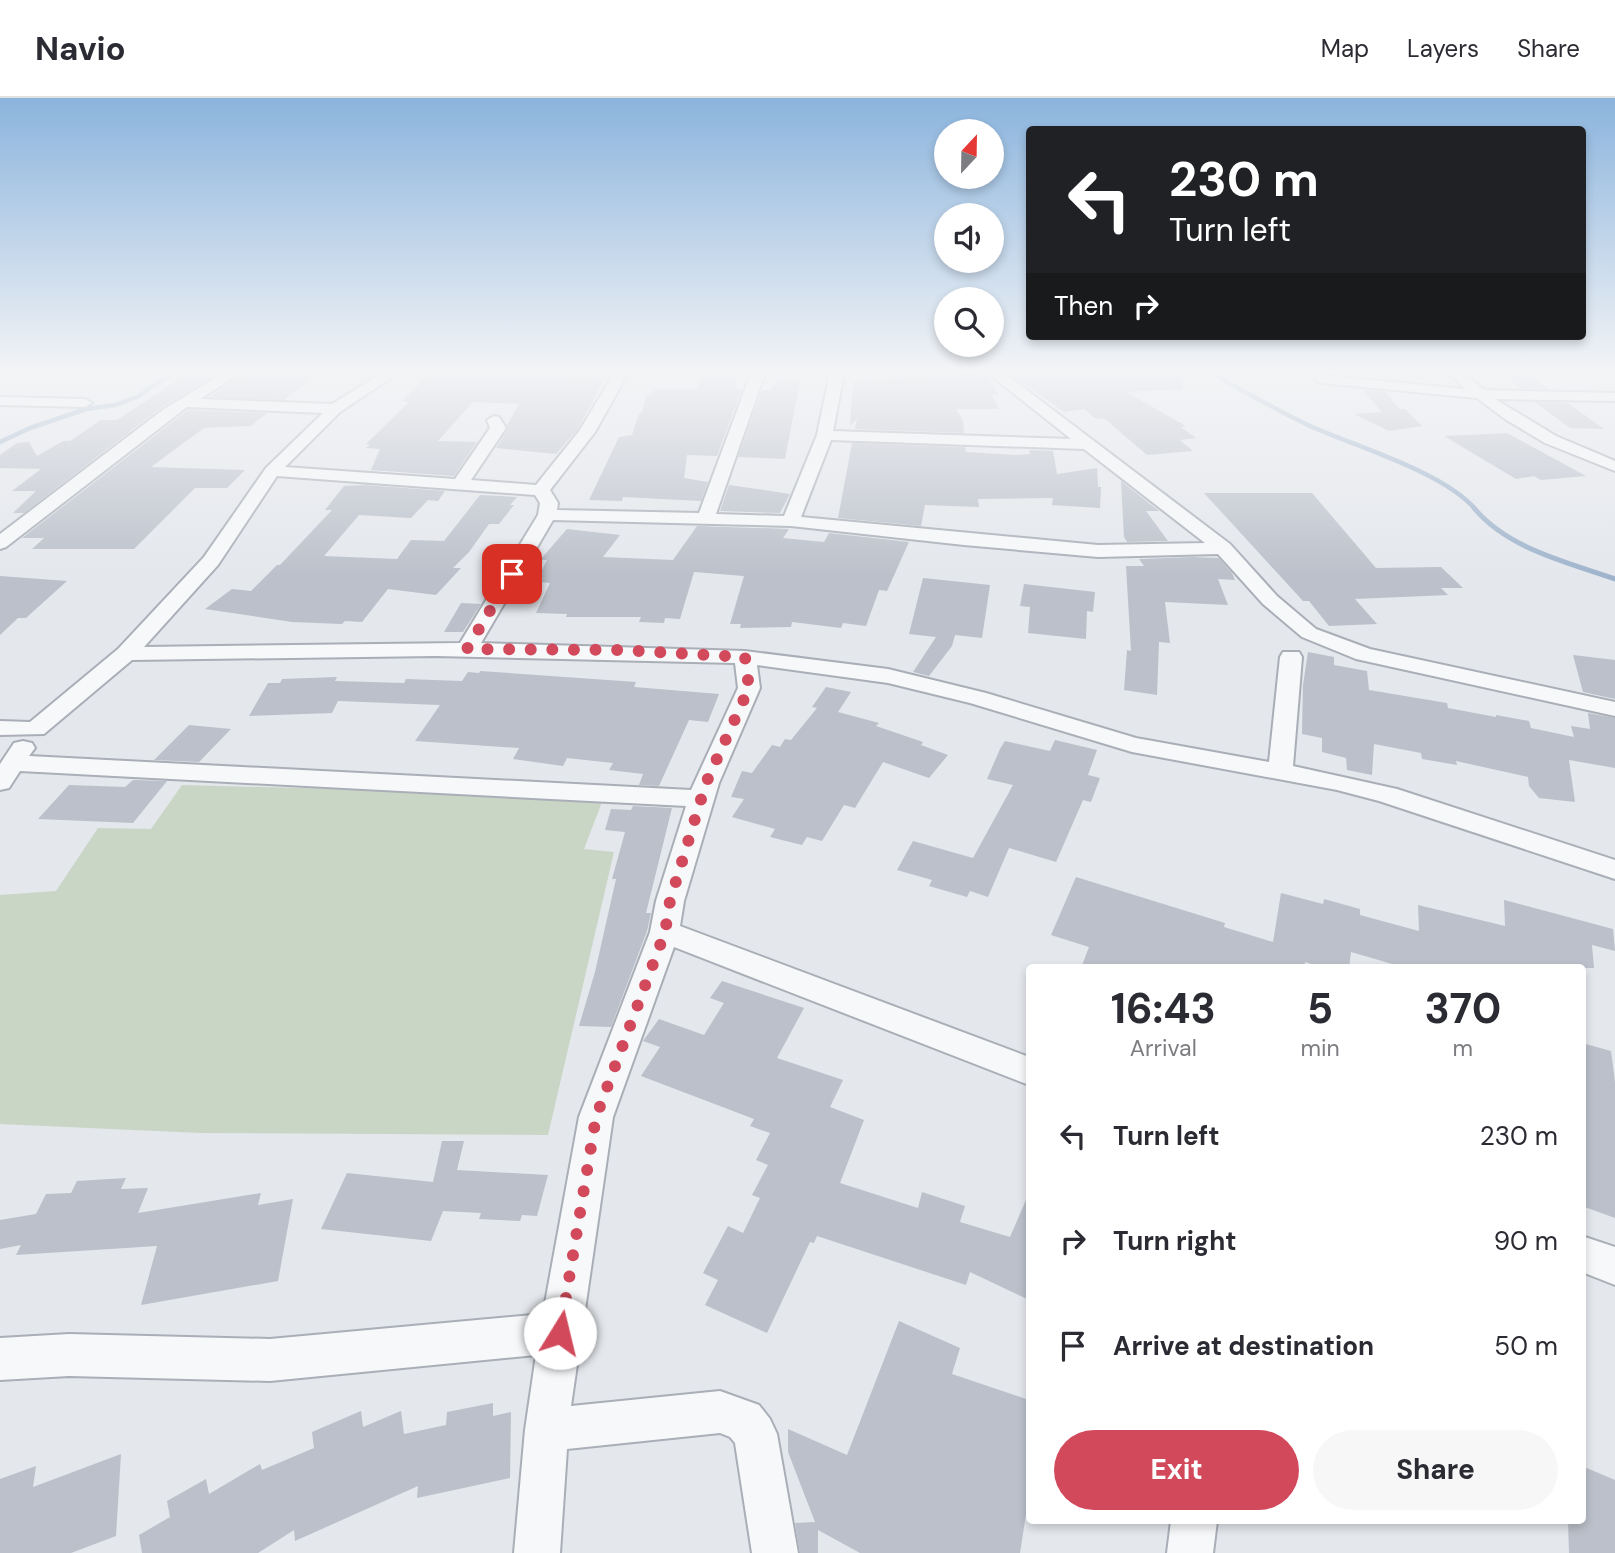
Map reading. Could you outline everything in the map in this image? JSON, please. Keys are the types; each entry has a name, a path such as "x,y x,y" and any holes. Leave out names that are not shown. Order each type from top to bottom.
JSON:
{"street":[{"path":"0,543 135,441"},
{"path":"7,773 36,729 126,654 211,561 272,471 303,441"},
{"path":"459,485 489,441"},
{"path":"541,490 580,441"},
{"path":"706,518 734,441"},
{"path":"791,521 823,441"},
{"path":"997,441 1088,444"},
{"path":"1084,441 1223,548 1292,620 1308,633 1364,654 1615,709"},
{"path":"1555,441 1615,466"},
{"path":"272,471 541,490"},
{"path":"467,649 547,515 549,503 541,490"},
{"path":"547,515 791,521 1072,550 1223,548"},
{"path":"126,654 467,649 620,650 745,657 909,681 978,698 1132,745 1280,770 1388,795 1615,870"},
{"path":"537,1553 547,1430 560,1333 596,1117 665,932 670,901 702,799 749,688 745,657"},
{"path":"1280,770 1291,657"},
{"path":"0,728 36,729"},
{"path":"7,773 441,784 702,799"},
{"path":"665,932 1026,1070"},
{"path":"1586,1255 1615,1266"},
{"path":"0,1359 69,1355 270,1360 560,1333"},
{"path":"547,1430 720,1412 744,1420 755,1434 775,1553"},
{"path":"1190,1553 1194,1524"}],"green space":[{"path":"182,785 458,792 602,802 584,849 614,852 548,1135 200,1133 0,1124 0,895 56,891 98,828 151,829"}],"building":[{"path":"63,441 118,441 24,513 13,513 36,491 12,491 41,469 0,468 0,455 17,443 29,442 37,456"},
{"path":"148,441 186,441 151,467 245,470 227,488 195,488 134,549 32,549 44,538 22,538"},
{"path":"369,441 477,442 454,476 371,470 380,449 366,448 370,445 366,444"},
{"path":"500,441 568,441 556,454 496,448"},
{"path":"617,441 723,441 717,456 687,455 684,478 708,482 701,501 623,497 622,501 589,500"},
{"path":"744,441 788,441 785,459 738,457"},
{"path":"1131,441 1181,441 1193,451 1147,455"},
{"path":"1452,441 1522,441 1586,476 1541,480 1534,476 1516,479"},
{"path":"852,443 965,447 966,452 1017,455 1030,454 1029,450 1053,451 1057,474 1097,468 1098,487 1101,487 1100,508 1052,505 1053,498 978,499 979,507 925,505 921,526 838,518"},
{"path":"1121,481 1159,511 1146,511 1168,541 1127,542 1124,537"},
{"path":"729,485 790,494 780,513 720,511"},
{"path":"344,486 445,491 438,501 428,500 411,518 359,515 324,556 397,559 411,540 444,541 480,495 517,497 499,524 489,524 469,552 453,568 461,568 436,595 388,589 362,622 292,622 205,609 232,589 251,591 280,565 332,510 325,510"},
{"path":"1204,493 1312,493 1376,568 1441,567 1463,588 1441,588 1448,595 1355,599 1377,624 1329,626 1309,601 1303,601"},
{"path":"697,526 789,529 783,538 824,542 829,533 909,542 887,591 879,590 866,626 843,623 841,628 792,622 791,627 740,628 741,624 730,624 744,576 694,572 680,619 665,618 664,623 639,622 641,617 566,617 567,614 536,613 550,583 541,582 543,578 538,578 547,560 540,560 567,529 620,535 603,557 673,560"},
{"path":"1219,558 1232,573 1235,580 1218,579 1228,605 1165,602 1170,643 1159,642 1157,695 1124,690 1127,650 1131,651 1126,566 1144,566 1139,559"},
{"path":"0,576 67,581 26,618 18,618 0,635"},
{"path":"923,578 990,585 982,638 955,635 952,646 929,676 913,672 936,637 909,634"},
{"path":"1024,584 1095,592 1093,612 1087,611 1086,639 1028,633 1030,607 1020,606"},
{"path":"461,603 481,604 463,632 444,632"},
{"path":"1308,652 1334,657 1334,665 1367,671 1369,690 1447,703 1448,708 1529,721 1531,728 1574,737 1571,726 1590,729 1588,713 1615,718 1615,768 1569,760 1575,802 1539,798 1529,786 1528,777 1456,761 1457,765 1422,759 1421,753 1374,744 1372,775 1347,770 1346,758 1322,752 1322,738 1302,734 1303,685"},
{"path":"1573,655 1615,660 1615,699 1583,692"},
{"path":"468,672 636,682 634,687 719,694 708,722 689,720 659,786 639,785 643,774 609,770 613,763 567,758 563,766 513,759 519,748 415,741 440,705 338,701 332,713 249,716 268,683 280,683 282,679 337,677 335,681 404,683 406,679 462,681"},
{"path":"826,687 851,692 838,712 879,723 876,726 923,742 921,745 948,755 929,778 883,762 855,808 844,805 822,841 807,837 802,845 770,837 775,829 732,817 744,799 731,797 742,771 752,773 772,745 780,747 785,739 791,740 817,708 812,707"},
{"path":"189,725 231,729 199,762 154,760"},
{"path":"1055,740 1097,750 1088,775 1100,778 1091,802 1083,800 1056,862 1009,848 988,897 970,891 967,897 929,886 932,880 897,870 913,841 973,858 1013,785 987,779 1005,741 1050,751"},
{"path":"133,780 167,781 133,823 38,819 69,785 125,787"},
{"path":"633,806 672,808 646,913 651,913 647,931 611,1027 579,1026 595,972 616,879 612,879 625,832 605,830 611,809 631,810"},
{"path":"1076,877 1225,923 1224,927 1273,942 1281,893 1323,904 1324,899 1360,909 1360,915 1419,931 1418,905 1505,926 1504,900 1613,929 1615,951 1592,945 1594,968 1586,968 1586,964 1392,964 1351,952 1350,964 1083,964 1089,947 1051,935"},
{"path":"722,981 804,1008 777,1058 843,1080 830,1107 864,1120 840,1183 918,1208 922,1192 965,1206 960,1222 1010,1237 1026,1200 1026,1299 970,1272 966,1285 817,1236 814,1243 810,1242 767,1333 705,1305 718,1280 703,1273 728,1226 743,1233 760,1198 752,1195 768,1165 756,1160 770,1133 750,1126 754,1119 641,1076 660,1047 643,1041 659,1019 704,1035 724,1003 710,998"},
{"path":"1586,1044 1611,1051 1615,1082 1615,1218 1586,1207"},
{"path":"442,1141 464,1141 457,1170 548,1175 537,1216 522,1215 520,1221 479,1219 481,1213 443,1211 431,1241 321,1229 347,1173 433,1182"},
{"path":"126,1178 121,1189 148,1188 138,1213 261,1193 258,1205 293,1199 278,1281 141,1305 157,1246 16,1255 21,1245 0,1249 0,1220 36,1214 46,1194 71,1193 77,1181"},
{"path":"899,1321 960,1348 952,1374 1026,1399 1026,1514 1020,1553 860,1553 818,1530 818,1553 800,1553 795,1523 815,1522 788,1452 788,1429 847,1455"},
{"path":"493,1403 493,1416 511,1412 510,1478 417,1498 418,1486 295,1541 294,1530 258,1553 142,1553 139,1535 170,1517 167,1501 206,1479 209,1494 260,1464 262,1470 314,1448 312,1432 361,1411 363,1427 401,1411 404,1434 446,1425 447,1412"},
{"path":"121,1454 116,1536 71,1553 0,1553 0,1479 36,1466 33,1487"},
{"path":"1586,1468 1615,1480 1615,1553 1569,1553 1568,1524 1586,1524"}],"waterway":[{"path":"1347,441 1422,472 1443,484 1462,496 1488,522 1521,544 1615,579"}],"route":[{"path":"512,574 467,649 620,650 745,657 749,688 706,783 670,901 665,932 596,1117 560,1333"}]}
